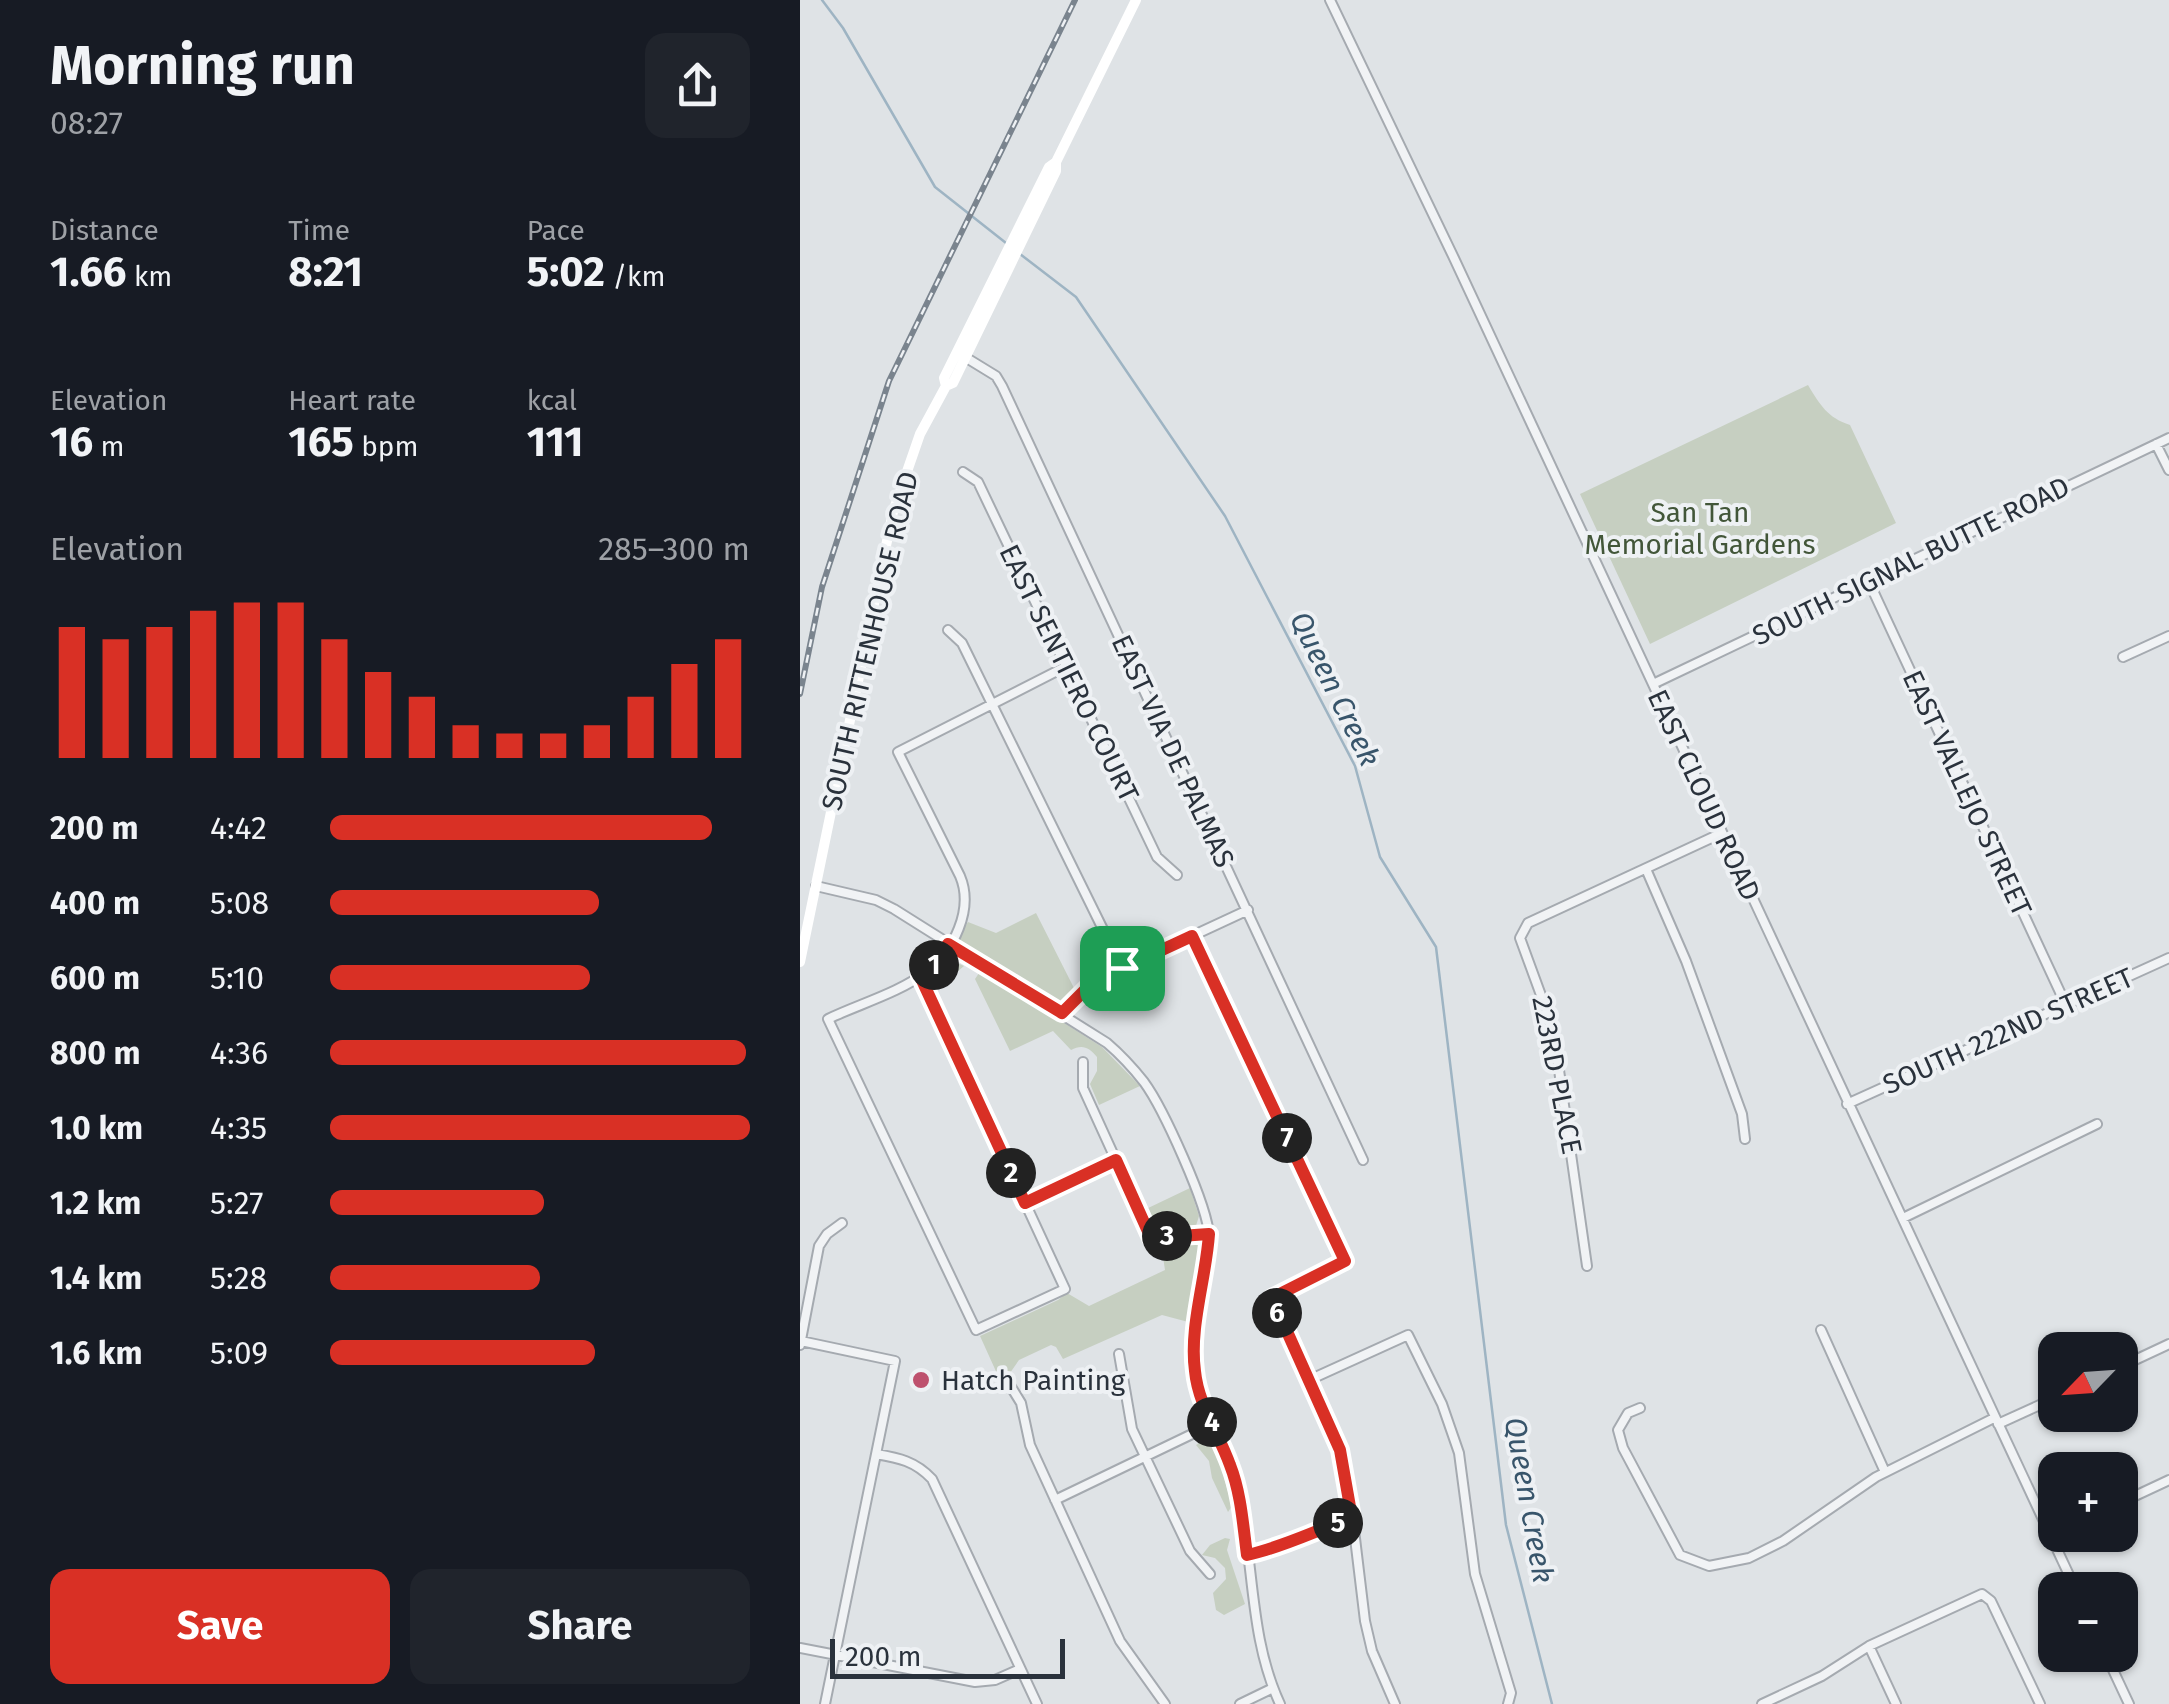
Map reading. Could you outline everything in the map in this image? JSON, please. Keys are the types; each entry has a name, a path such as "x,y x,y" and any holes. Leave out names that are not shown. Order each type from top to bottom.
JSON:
{"main road":[{"name":"SOUTH RITTENHOUSE ROAD","path":"946,386 944,378 1136,0"},
{"name":"SOUTH RITTENHOUSE ROAD","path":"800,962 893,512 920,434 946,386 953,382 990,293"}],"street":[{"name":"EAST CLOUD ROAD","path":"1330,0 2038,1505"},
{"name":"EAST VIA DE PALMAS","path":"965,357 996,376 1002,386 1363,1160"},
{"name":"SOUTH SIGNAL BUTTE ROAD","path":"1653,684 2169,438"},
{"path":"2156,444 2169,470"},
{"name":"EAST SENTIERO COURT","path":"963,472 978,482 1157,857 1176,874"},
{"name":"EAST VALLEJO STREET","path":"1868,580 2066,1005"},
{"path":"948,630 962,644 1122,968"},
{"path":"2123,657 2169,636"},
{"path":"920,976 1065,1289 976,1330 828,1019 930,969 965,914 964,886 898,752 1065,668"},
{"name":"223RD PLACE","path":"1586,1266 1553,1028 1520,938 1528,923 1722,833"},
{"path":"1646,869 1686,962 1742,1114 1745,1139"},
{"path":"816,886 876,900 1107,1043 1145,1084 1202,1203 1209,1234 1194,1358 1199,1393 1232,1470 1260,1650 1280,1704"},
{"path":"1062,1013 1093,982 1248,910"},
{"path":"1192,936 1345,1261 1272,1298 1340,1450 1372,1650 1395,1704"},
{"name":"SOUTH 222ND STREET","path":"1847,1104 2169,958"},
{"path":"1082,1062 1083,1088 1151,1238 1209,1234"},
{"path":"1902,1218 2096,1124"},
{"path":"1025,1203 1116,1160"},
{"path":"825,1704 895,1360 800,1343 820,1246 842,1223"},
{"path":"1820,1330 1885,1472"},
{"path":"1309,1380 1408,1335 1442,1404 1459,1453 1475,1574 1509,1703"},
{"path":"2138,1359 2169,1344"},
{"path":"1119,1354 1132,1429 1190,1552 1210,1574"},
{"path":"1008,1382 1021,1402 1030,1445 1120,1641 1165,1704"},
{"path":"1640,1408 1628,1413 1618,1430 1623,1448 1680,1555 1709,1566 1749,1558 1885,1472 2038,1405"},
{"path":"1055,1500 1213,1424"},
{"path":"876,1454 920,1466 932,1479 1036,1704"},
{"path":"2138,1495 2169,1480"},
{"path":"1247,1555 1276,1549 1352,1518"},
{"path":"1765,1703 1822,1676 1869,1646 1982,1594 1991,1601 2038,1701 2024,1704"},
{"path":"1869,1646 1896,1704"},
{"path":"800,1648 975,1682 995,1680 1020,1669"},
{"path":"2114,1672 2129,1704"},
{"path":"1240,1704 1273,1688"}],"green space":[{"name":"San Tan Memorial Gardens","path":"1808,385 1825,410 1850,425 1896,523 1650,644 1580,494"},
{"path":"1036,913 1075,990 1061,1003 1053,1003 960,942 968,922 996,933"},
{"path":"951,960 964,966 942,985 933,984 933,979"},
{"path":"981,970 1102,1047 1140,1086 1099,1105 1090,1084 1097,1071 1097,1057 1085,1048 1071,1050 1053,1031 1010,1051 975,979"},
{"path":"1190,1188 1199,1216 1195,1229 1170,1233 1154,1226 1144,1210"},
{"path":"1202,1238 1201,1278 1192,1323 1162,1315 1063,1359 1051,1345 1019,1360 1010,1373 999,1378 980,1336 1067,1293 1089,1306 1165,1270 1161,1244"},
{"path":"1205,1439 1214,1442 1232,1506 1228,1512 1212,1478 1209,1461 1196,1445"},
{"path":"1230,1539 1227,1550 1245,1604 1224,1615 1216,1610 1213,1593 1226,1579 1225,1568 1215,1558 1202,1555 1210,1545"}],"waterway":[{"name":"Queen Creek","path":"822,0 843,28 935,187 1006,243"},
{"name":"Queen Creek","path":"1020,254 1076,297 1225,516 1355,766 1380,857 1436,947 1506,1525 1552,1704"}],"railway":[{"path":"800,694 822,587 889,381 1075,0"}],"place":[{"name":"Hatch Painting","path":"921,1380"}],"route":[{"path":"1192,936 1345,1261 1272,1298 1340,1450 1352,1518 1276,1549 1247,1555 1232,1470 1195,1376 1194,1339 1209,1234 1151,1238 1116,1160 1025,1203 920,976 938,960 948,944 1062,1013 1093,982 1122,968 1192,936"}]}
